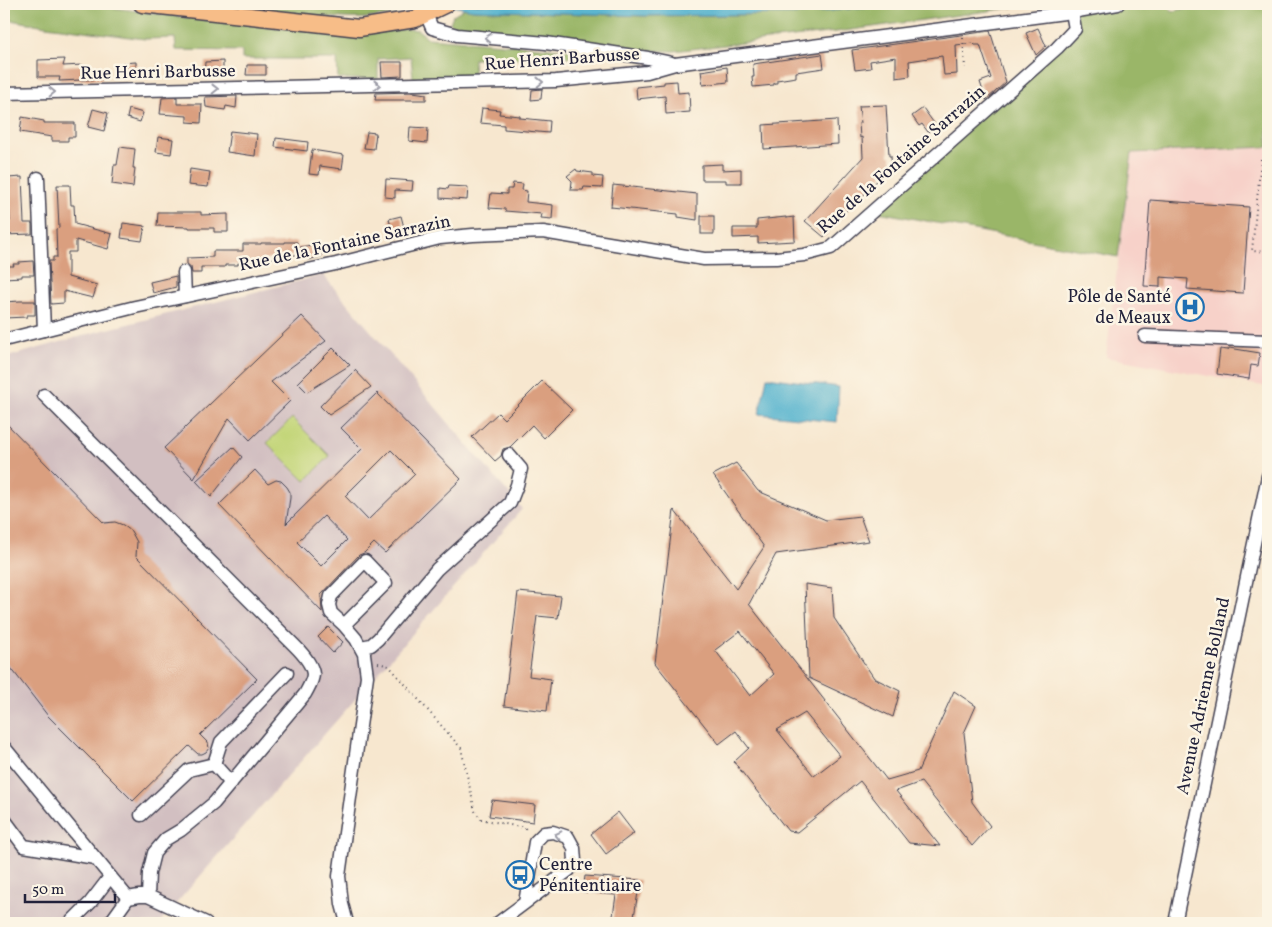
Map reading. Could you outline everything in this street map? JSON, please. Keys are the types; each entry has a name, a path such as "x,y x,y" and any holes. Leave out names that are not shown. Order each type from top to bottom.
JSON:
{"main road":[{"path":"142,4 359,28 420,16 446,4"}],"street":[{"name":"Rue Henri Barbusse","path":"4,93 556,81 647,72 675,64 962,27 1118,4"},
{"name":"Rue de la Fontaine Sarrazin","path":"4,340 135,307 336,264 440,238 543,232 704,259 776,258 804,255 830,248 1057,48 1075,29 1072,12"},
{"path":"420,16 432,28 457,35 546,43 648,58 675,64"},
{"path":"38,178 44,330"},
{"path":"184,272 185,296"},
{"path":"1145,336 1268,341"},
{"path":"44,395 295,646 308,661 313,674 305,694 214,803 181,830 166,839 154,852 149,873 148,896"},
{"path":"363,653 378,639 437,569 510,503 518,485 521,469 509,455"},
{"name":"Avenue Adrienne Bolland","path":"1175,923 1268,476"},
{"path":"344,625 386,583 365,561 331,596 329,605 331,614 344,625 356,640 363,653 366,676 339,876 346,923"},
{"path":"214,764 221,742 287,673"},
{"path":"4,747 128,898"},
{"path":"214,764 231,783"},
{"path":"141,815 189,770 214,764"},
{"path":"4,819 24,846 95,858"},
{"path":"498,923 525,903 569,870 575,861 574,848 568,837 553,832 544,833 535,842 525,903"},
{"path":"70,923 90,903 110,877"},
{"path":"110,923 128,898 148,896 206,923"}],"path":[{"path":"962,27 965,68"},
{"path":"1261,160 1252,251 1268,252"},
{"path":"363,653 389,666 462,748 475,811 481,819 525,828 535,842"}],"shaded area":[{"name":"Pôle de Santé de Meaux","path":"1268,147 1268,387 1106,357 1132,153"},
{"path":"323,275 522,509 159,923 4,923 4,358 96,332"}],"green space":[{"path":"4,4 84,4 197,19 353,34 408,29 418,30 428,38 540,47 615,56 474,59 473,77 413,78 411,57 378,59 378,79 338,79 337,59 242,59 242,51 176,50 175,38 145,39 4,19"},
{"path":"222,4 422,4 390,15 343,18"},
{"path":"893,4 1038,4 844,31 674,51 628,50 456,29 450,23 453,15 465,8 473,10 645,16 803,14"},
{"path":"1118,4 1167,4 1172,12 1199,4 1268,4 1268,147 1132,153 1118,257 873,211 1075,29 1072,12"},
{"path":"292,418 330,456 305,481 267,443"}],"water":[{"path":"442,4 893,4 803,14 645,16 473,10"},
{"path":"767,377 839,387 837,422 759,414"}],"building":[{"path":"1038,28 1046,46 1036,55 1026,33"},
{"path":"990,31 1006,82 986,100 980,82 991,78 980,45 973,43 956,45 957,74 944,75 942,56 909,61 910,76 896,78 896,57 870,61 871,68 855,70 852,50"},
{"path":"822,54 824,68 796,72 796,77 777,80 777,83 774,83 774,85 753,87 753,64"},
{"path":"65,59 63,66 83,65 84,71 102,71 102,79 59,81 60,77 38,77 38,60"},
{"path":"223,61 223,76 204,77 205,62"},
{"path":"136,62 136,76 123,76 122,63"},
{"path":"381,62 402,62 402,76 382,77"},
{"path":"247,65 266,65 266,75 246,75"},
{"path":"727,67 728,82 703,85 701,71"},
{"path":"677,81 678,93 689,92 690,112 666,114 665,96 637,99 636,87"},
{"path":"542,89 541,99 531,100 532,90"},
{"path":"413,92 426,94 426,100 375,100 376,93"},
{"path":"237,96 236,108 226,106 225,110 206,107 205,97"},
{"path":"177,97 177,104 202,104 201,123 187,122 187,116 160,114 162,98"},
{"path":"886,105 892,173 887,170 859,200 857,198 824,237 805,221 863,157 862,137 860,138 859,106"},
{"path":"482,108 500,110 499,114 550,121 549,133 504,129 504,125 480,123"},
{"path":"923,108 936,126 928,132 922,124 919,126 912,116"},
{"path":"93,109 108,113 104,131 88,127"},
{"path":"129,109 143,113 140,122 127,118"},
{"path":"22,117 44,121 44,123 75,123 75,137 68,137 68,141 52,141 52,137 20,132"},
{"path":"837,120 838,144 764,149 763,125"},
{"path":"410,127 428,128 427,143 409,141"},
{"path":"230,131 257,134 255,156 227,152"},
{"path":"367,132 376,133 374,149 364,148"},
{"path":"158,137 173,139 171,154 156,152"},
{"path":"276,138 308,142 307,151 275,147"},
{"path":"120,147 135,149 133,187 112,184 114,165 117,165"},
{"path":"312,150 344,155 342,169 320,166 319,175 309,174"},
{"path":"722,164 722,170 741,169 741,183 726,183 726,180 702,180 702,165"},
{"path":"190,169 210,172 208,187 188,185"},
{"path":"576,169 577,171 593,173 593,176 603,177 602,188 584,187 583,190 571,190 572,181 567,176"},
{"path":"22,177 24,223 32,223 32,234 4,235 4,221 10,221 8,178"},
{"path":"386,179 413,181 412,191 395,190 395,198 385,197"},
{"path":"513,183 523,184 522,190 527,191 526,202 553,205 552,219 541,218 542,214 489,208 491,193 507,194 507,189 512,189"},
{"path":"57,185 70,185 71,205 74,205 75,224 112,234 108,249 76,240 76,252 68,252 68,277 97,285 93,298 64,291 64,303 51,304 49,261 53,261 53,257 57,257 56,229 59,228"},
{"path":"613,185 697,194 697,220 678,217 678,214 611,207"},
{"path":"449,186 468,187 467,200 440,198 440,188 448,189"},
{"path":"1150,200 1249,207 1243,293 1187,289 1188,279 1160,277 1160,287 1144,286"},
{"path":"158,212 201,212 201,215 228,214 228,232 214,232 214,228 157,226"},
{"path":"401,216 406,235 394,238 389,219"},
{"path":"701,216 714,216 714,234 701,234"},
{"path":"794,217 795,241 758,243 758,237 733,238 733,228 757,228 757,220"},
{"path":"123,223 145,226 142,241 121,238"},
{"path":"297,242 297,248 320,243 322,256 308,260 307,255 290,255 290,258 268,258 261,259 261,261 250,261 250,263 238,263 238,265 225,265 225,267 201,267 201,273 192,273 191,267 187,264 187,258 213,257 213,251 243,251 243,244"},
{"path":"33,261 34,275 4,278 4,266 14,266 13,264 19,264 19,262"},
{"path":"176,276 176,287 153,293 150,282"},
{"path":"35,301 35,315 4,318 4,302"},
{"path":"302,316 326,341 271,382 290,401 250,440 229,418 194,479 164,448"},
{"path":"333,348 350,365 307,392 298,383"},
{"path":"1229,348 1260,353 1258,366 1251,365 1249,379 1217,374 1220,349 1228,350"},
{"path":"355,370 371,387 329,415 320,406"},
{"path":"542,381 572,410 544,438 532,425 510,447 503,449 501,456 495,461 472,437 498,413 504,419"},
{"path":"377,393 461,479 385,553 374,543 364,553 359,555 321,595 322,612 219,505 255,470 268,484 276,480 281,481 290,492 286,524 362,449 341,428","holes":["391,450 415,474 368,520 345,496","324,516 347,540 321,566 297,542"]},
{"path":"4,421 104,523 115,522 131,531 137,542 136,556 257,679 200,735 208,743 209,748 206,752 198,754 189,746 133,801 48,716 4,659"},
{"path":"233,447 242,457 211,497 196,481"},
{"path":"736,463 758,491 826,520 860,516 869,541 776,554 749,604 887,780 918,771 954,691 976,706 964,733 972,802 990,826 972,846 921,782 896,791 940,846 909,843 860,781 797,832 788,831 734,762 749,748 736,731 719,744 655,663 674,510 736,589 764,547 713,475","holes":["740,631 774,674 750,696 715,650","805,713 840,756 814,776 777,730"]},
{"path":"805,584 832,588 834,618 874,678 900,691 893,717 809,678"},
{"path":"518,592 561,596 558,618 537,616 529,676 551,679 547,711 504,706"},
{"path":"328,627 343,642 333,653 318,637"},
{"path":"492,800 535,805 533,822 489,816"},
{"path":"618,812 634,833 606,854 591,834"},
{"path":"585,876 640,880 633,923 612,923 616,895 583,892"}],"place":[{"name":"Pôle de Santé de Meaux","path":"1190,307"},
{"name":"Centre Pénitentiaire","path":"520,875"}]}
